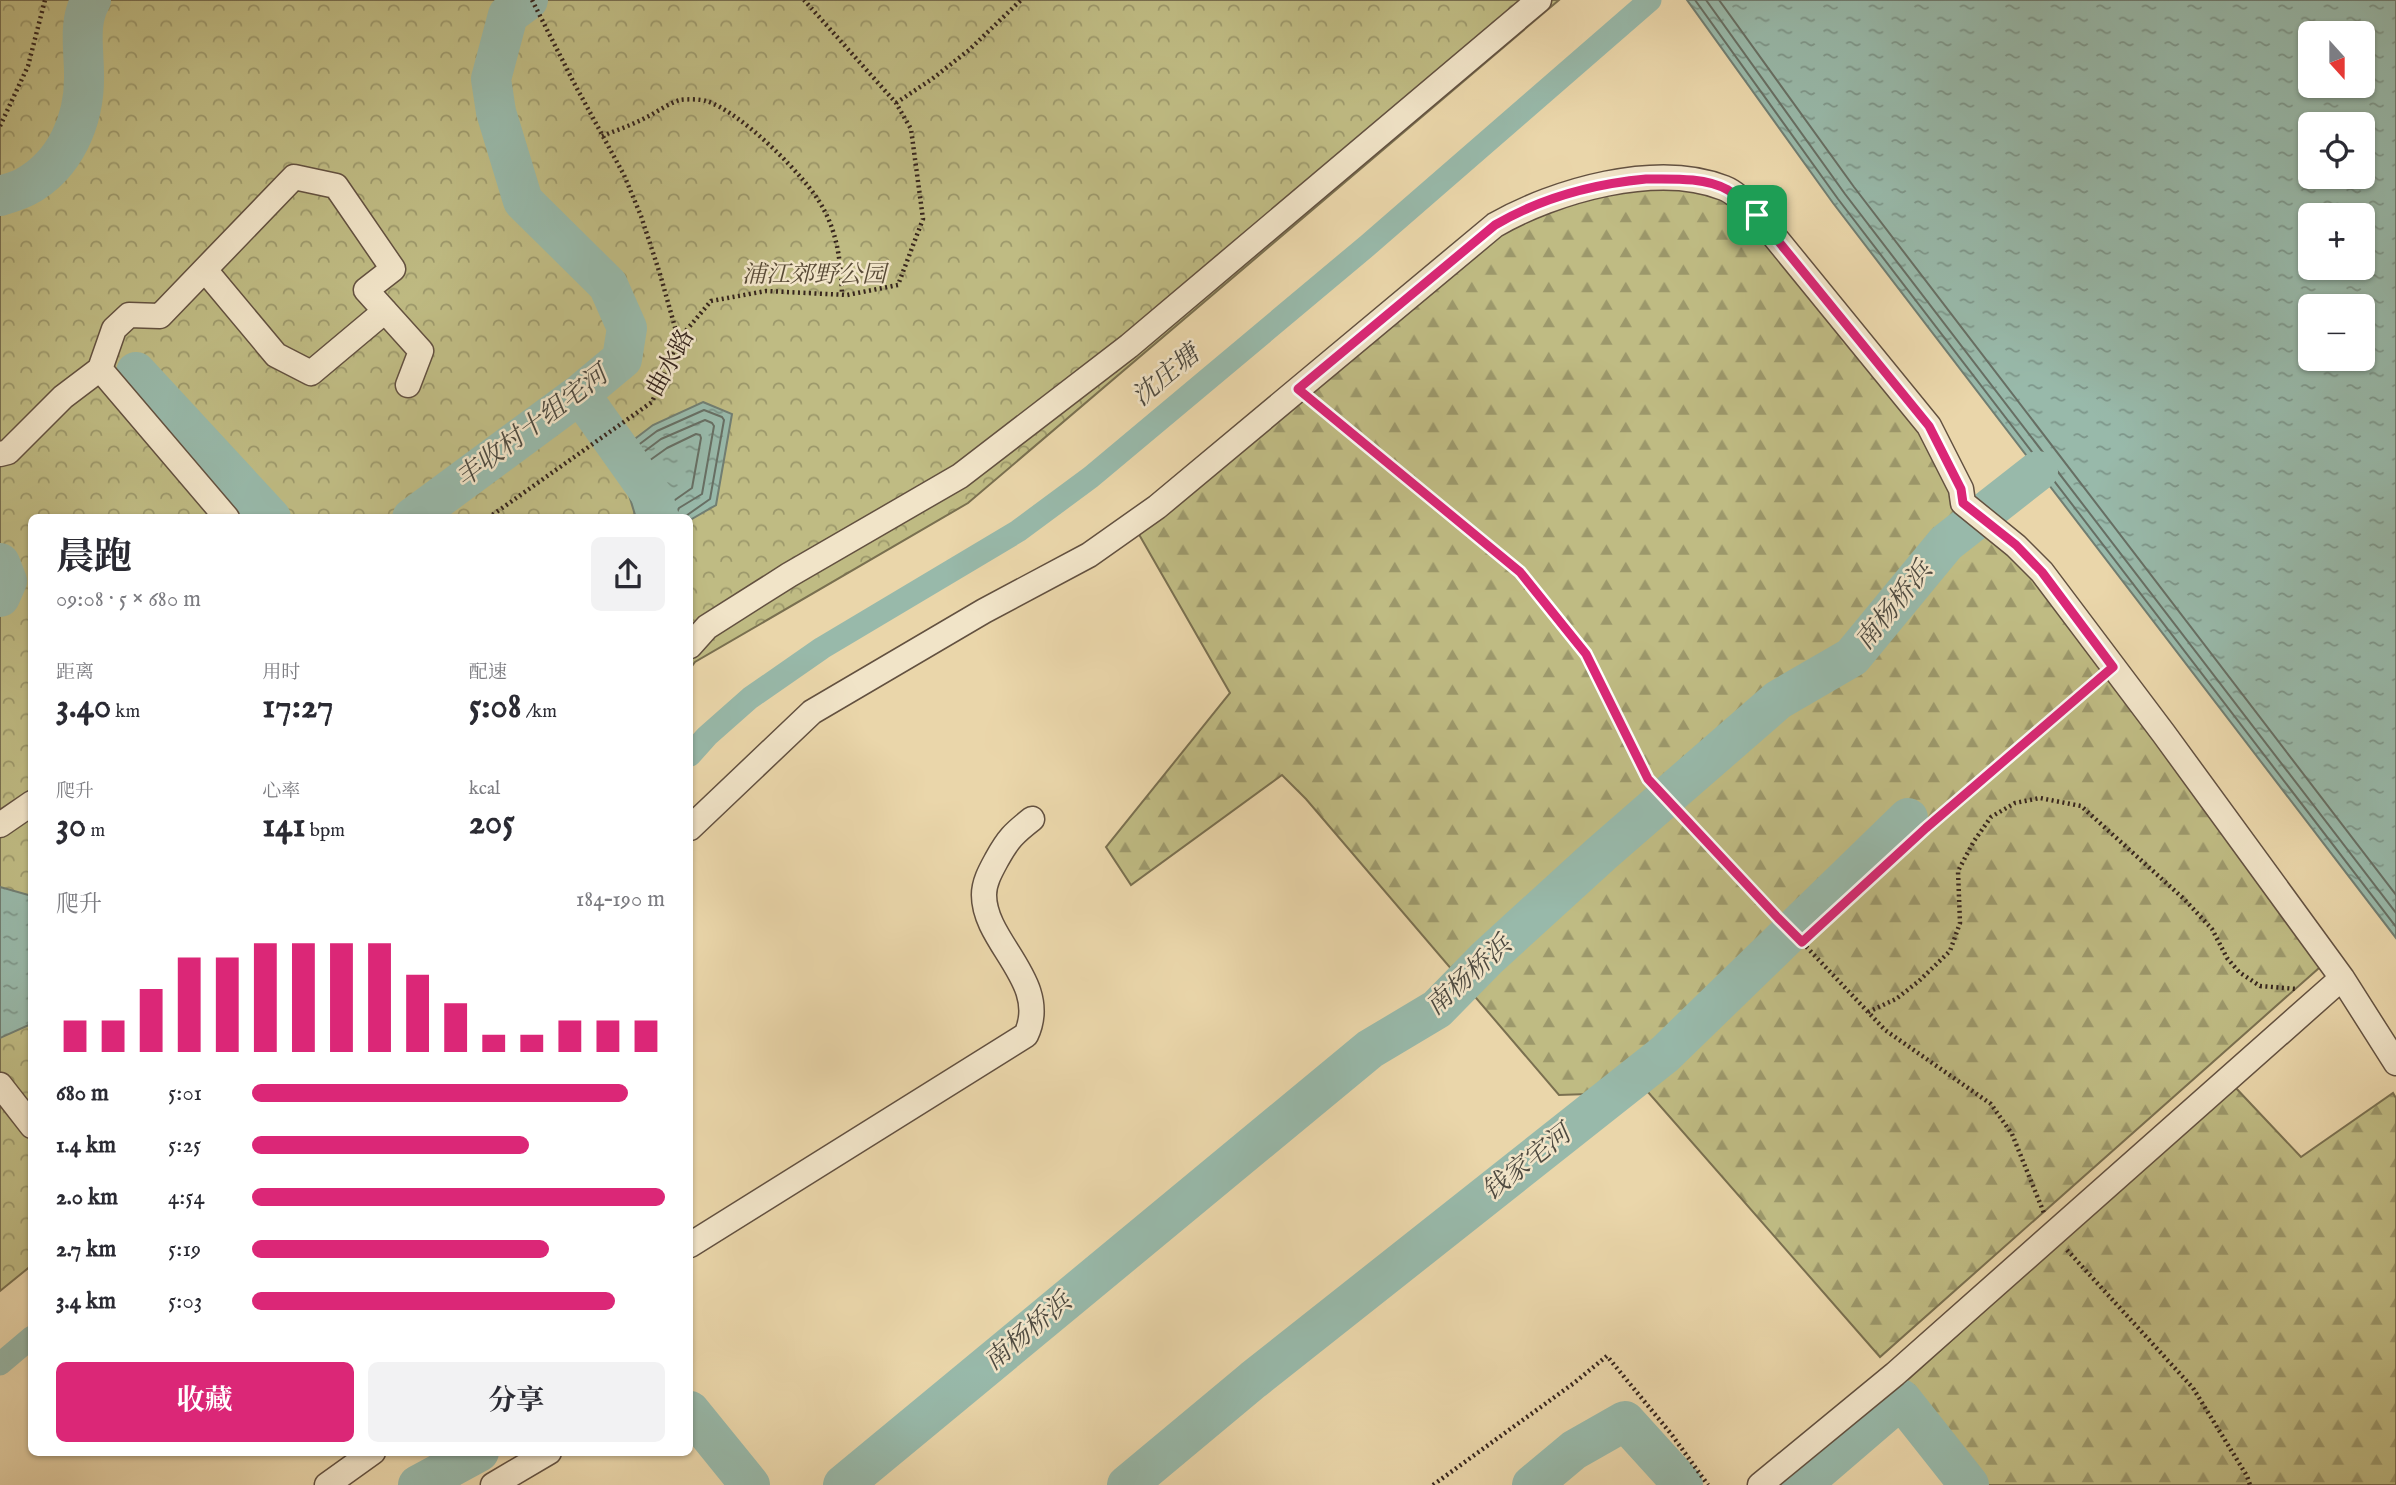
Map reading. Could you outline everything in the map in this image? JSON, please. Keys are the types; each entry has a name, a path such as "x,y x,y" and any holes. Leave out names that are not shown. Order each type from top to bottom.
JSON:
{"street":[{"path":"693,643 707,627 789,575 971,468 1129,346 1539,0"},
{"path":"0,454 8,452 63,397 100,369 114,329 128,315 160,316 294,177 336,186 393,269 366,290 421,351 408,385"},
{"path":"693,825 812,712 973,617 1089,555 1157,507 1495,225 1514,214 1555,198 1609,183 1646,179 1698,181 1725,188 1757,215 1929,426 1961,489 1963,503 2016,545 2042,572 2113,667 2333,985 2396,1063"},
{"path":"205,270 276,355 311,373 385,311"},
{"path":"100,369 223,514"},
{"path":"0,825 28,806"},
{"path":"693,1243 1026,1035 1032,1022 1031,1004 1023,979 988,915 984,894 988,875 1009,837 1032,819"},
{"path":"1760,1485 1895,1374 2333,985"},
{"path":"1,1086 28,1121"},
{"path":"327,1485 367,1456"},
{"path":"493,1485 542,1456"}],"path":[{"path":"0,126 28,66 46,0"},
{"path":"533,0 624,175 641,216 679,339"},
{"path":"804,0 838,41 897,103 969,50 1021,0"},
{"path":"602,136 680,100 705,100 724,109 767,141 797,172 822,205 834,231 842,266 842,295"},
{"name":"曲水路","path":"494,514 652,402 679,339 711,301 766,291 842,295 898,285 923,219 911,129 897,103"},
{"path":"1298,389 1520,572 1586,654 1648,779 1885,1030 1991,1104 2012,1134 2052,1234 2193,1388 2250,1485"},
{"path":"1802,942 1926,828 2113,667"},
{"path":"1868,1012 1896,999 1950,951 1960,923 1958,871 1991,817 2015,803 2040,798 2081,806 2183,899 2212,929 2227,958 2239,972 2260,986 2333,985"},
{"path":"1433,1485 1607,1356 1672,1435 1708,1485"}],"green space":[{"name":"浦江郊野公园","path":"0,0 1559,0 968,503 693,665 693,514 28,514 28,1268 0,1291"},
{"path":"1646,179 1739,198 2328,960 1880,1357 1648,1092 1559,1095 1306,799 1282,775 1131,885 1106,847 1230,693 1133,524 1514,214"},
{"path":"2234,1086 2301,1157 2393,1093 2396,1098 2396,1485 1978,1485 1903,1384"}],"water":[{"path":"1687,0 2396,0 2396,938 1833,203"},
{"path":"703,402 732,414 716,505 693,518 693,514 635,514 625,482 611,457 653,425"},
{"path":"0,887 28,895 28,1025 0,1038"}],"waterway":[{"path":"0,196 22,188 52,166 77,124 83,91 84,17 91,0"},
{"name":"丰收村十组宅河","path":"417,514 580,394 622,359 627,328 608,285 523,201 496,112 491,79 508,15 528,0"},
{"name":"沈庄塘","path":"693,752 750,698 822,648 1018,531 1091,477 1368,245 1650,0"},
{"name":"丰收村十组宅河","path":"136,372 267,514"},
{"path":"580,394 653,497 658,514"},
{"name":"南杨桥浜","path":"843,1485 1370,1049 1437,1009 1487,958 1601,854 1778,700 1852,657 1946,543 2038,471"},
{"path":"0,563 7,581 0,597"},
{"name":"钱家宅河","path":"1127,1485 1253,1380 1665,1054 1908,818"},
{"name":"沈庄塘","path":"0,1364 28,1340"},
{"name":"钱家宅河","path":"1801,1485 1901,1399 1969,1485"},
{"path":"693,1415 750,1485"},
{"name":"钱家宅河","path":"1532,1485 1574,1450 1625,1421 1683,1485"},
{"path":"418,1485 472,1456"}],"route":[{"path":"1646,179 1698,181 1725,188 1757,215 1929,426 1961,489 1963,503 2016,545 2042,572 2113,667 1926,828 1802,942 1648,779 1586,654 1520,572 1298,389 1495,225 1514,214 1555,198 1609,183 1646,179"}]}
